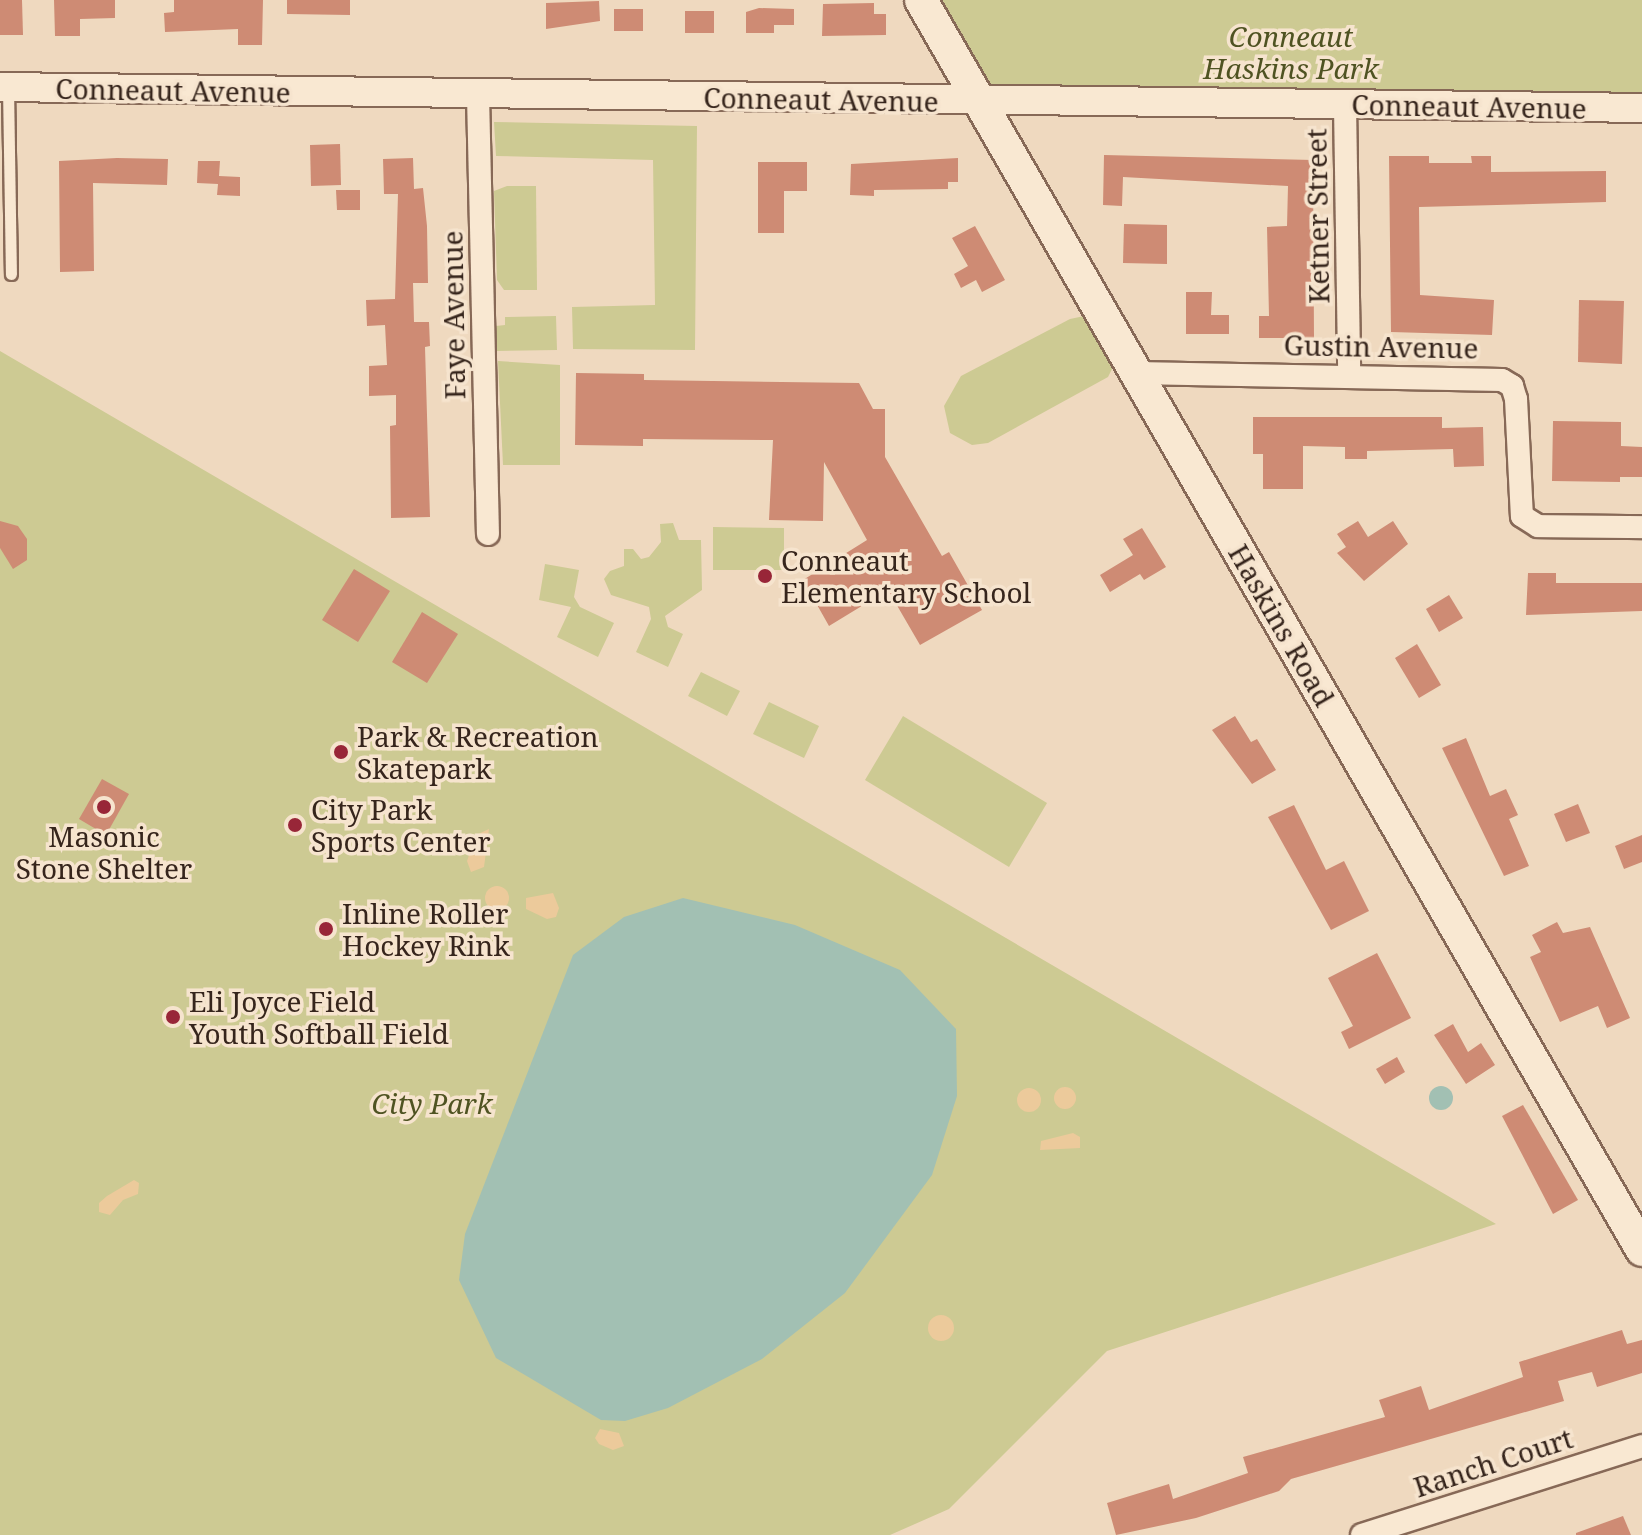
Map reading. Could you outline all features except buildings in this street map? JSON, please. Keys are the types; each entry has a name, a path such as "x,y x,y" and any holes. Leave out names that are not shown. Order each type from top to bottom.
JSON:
{"main road":[{"name":"Haskins Road","path":"921,0 1642,1250"}],"street":[{"name":"Conneaut Avenue","path":"4,87 1642,108"},
{"name":"Faye Avenue","path":"478,95 488,534"},
{"name":"Ketner Street","path":"1345,105 1349,374"},
{"name":"Gustin Avenue","path":"1136,373 1349,374 1502,380 1512,386 1516,399 1522,516 1538,526 1642,527"},
{"name":"Ranch Court","path":"1362,1535 1642,1446"}],"lane":[{"path":"4,87 11,274"}],"green space":[{"name":"Conneaut Haskins Park","path":"921,0 1642,0 1642,100 979,100"},
{"path":"494,122 697,126 695,350 573,349 572,307 655,305 653,160 496,156"},
{"path":"507,186 536,186 537,290 504,290 497,280 494,191"},
{"path":"1089,315 1116,361 1108,377 988,443 972,445 950,433 944,406 961,376 1070,319"},
{"path":"556,316 557,350 496,351 496,326 505,325 505,317"},
{"name":"City Park","path":"0,351 1496,1224 1107,1351 949,1509 890,1535 0,1535"},
{"path":"498,361 560,365 560,465 503,465"},
{"path":"673,523 679,540 701,540 702,590 665,616 668,627 683,634 668,667 636,652 651,619 649,607 611,595 604,579 610,571 624,566 624,549 633,549 641,559 649,557 661,542 660,524"},
{"path":"713,527 784,528 784,570 713,570"},
{"path":"545,564 579,570 574,597 580,607 614,623 598,657 557,637 571,607 539,600"},
{"path":"701,672 740,691 727,716 688,696"},
{"path":"769,702 819,726 804,758 753,734"},
{"path":"903,716 1047,803 1009,867 865,780"}],"sand":[{"path":"489,829 484,867 471,872 467,861 476,835"},
{"path":"497,886 508,893 509,898 502,909 497,910 486,903 485,898 492,887"},
{"path":"553,893 559,908 556,917 547,919 526,909 526,898"},
{"path":"1065,1087 1073,1090 1076,1098 1073,1106 1065,1109 1057,1106 1054,1098 1057,1090"},
{"path":"1029,1088 1038,1091 1041,1100 1038,1109 1029,1112 1020,1109 1017,1100 1020,1091"},
{"path":"1073,1133 1080,1137 1080,1148 1040,1150 1041,1141"},
{"path":"134,1180 139,1183 138,1194 123,1200 110,1215 99,1212 99,1203"},
{"path":"941,1315 950,1319 954,1328 950,1337 941,1341 932,1337 928,1328 932,1319"},
{"path":"600,1429 619,1433 624,1446 613,1450 599,1444 595,1438"}],"shaded area":[{"path":"683,898 795,925 900,970 956,1029 957,1096 932,1175 845,1293 762,1359 668,1408 625,1421 601,1420 496,1358 459,1280 465,1234 573,955 624,917"},
{"path":"1441,1086 1452,1093 1453,1098 1446,1109 1441,1110 1430,1103 1429,1098 1436,1087"}],"place":[{"name":"Conneaut Elementary School","path":"765,576"},
{"name":"Park & Recreation Skatepark","path":"341,752"},
{"name":"Masonic Stone Shelter","path":"104,807"},
{"name":"City Park Sports Center","path":"295,825"},
{"name":"Inline Roller Hockey Rink","path":"326,929"},
{"name":"Eli Joyce Field Youth Softball Field","path":"173,1017"}]}
